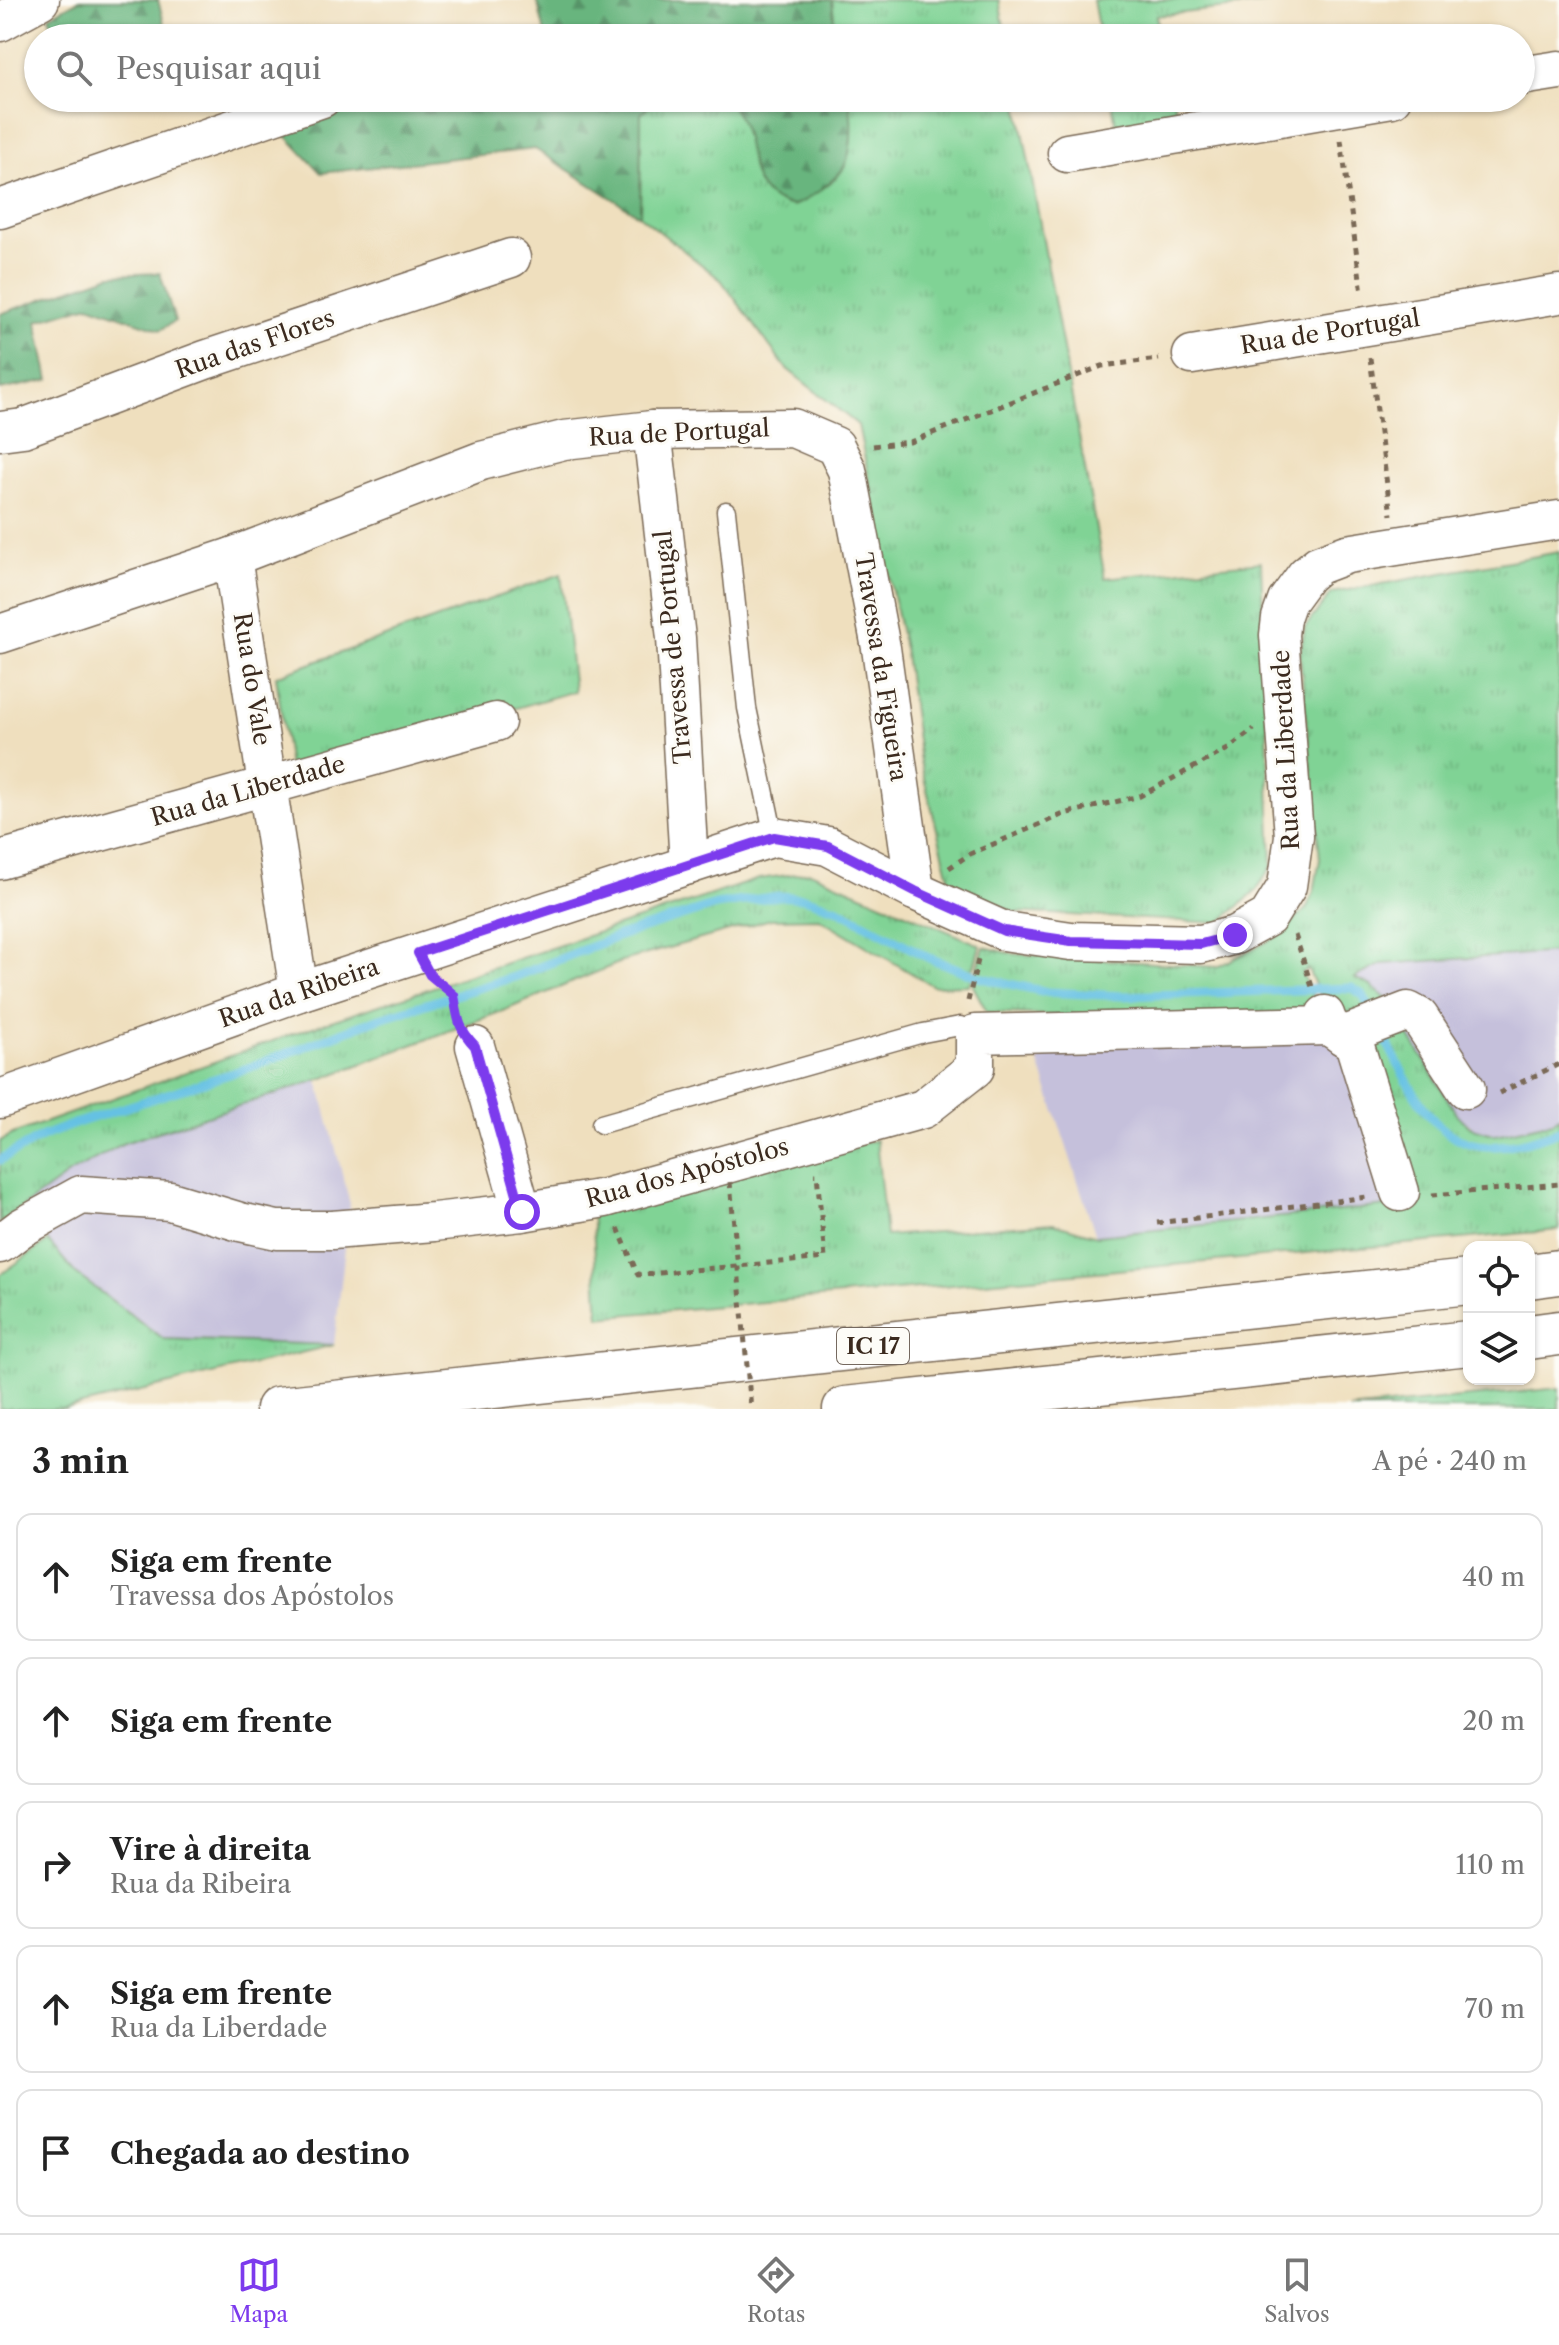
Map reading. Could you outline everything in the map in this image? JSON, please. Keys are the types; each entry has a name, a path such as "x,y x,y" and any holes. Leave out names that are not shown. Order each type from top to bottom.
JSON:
{"highway":[{"path":"1535,1275 1559,1272"},
{"name":"IC 17","path":"278,1409 1463,1283"},
{"path":"1535,1336 1559,1333"},
{"path":"845,1409 1463,1344"}],"street":[{"path":"0,22 40,0"},
{"path":"1535,74 1559,70"},
{"path":"0,209 281,112"},
{"path":"1067,153 1309,112"},
{"name":"Rua das Flores","path":"0,431 23,428 205,360 511,258"},
{"name":"Rua de Portugal","path":"1192,355 1559,294"},
{"name":"Rua de Portugal","path":"0,634 232,557 481,461 564,440 652,430 793,428 835,446"},
{"name":"Travessa de Portugal","path":"652,430 676,638 689,865"},
{"name":"Travessa da Figueira","path":"835,446 847,470 881,648 915,891"},
{"name":"Rua da Liberdade","path":"915,891 987,924 1025,935 1071,941 1201,944 1235,935 1268,917 1287,886 1294,836 1279,635 1281,618 1296,586 1318,565 1347,554 1559,520"},
{"name":"Rua do Vale","path":"232,557 299,992"},
{"name":"Rua da Liberdade","path":"0,860 496,722"},
{"name":"Rua da Ribeira","path":"0,1099 299,992 774,837 828,846 915,891"},
{"path":"975,1034 1339,1026 1408,1011 1419,1017 1466,1089"},
{"path":"1339,1026 1354,1043 1400,1192"},
{"name":"Rua dos Apóstolos","path":"0,1244 21,1228 81,1195 170,1201 277,1230 361,1227 522,1212 605,1198 923,1109 975,1068 975,1034"},
{"path":"475,1046 522,1212"}],"lane":[{"path":"726,511 747,708 774,837"},
{"path":"601,1124 923,1033 960,1026 975,1034"}],"path":[{"path":"835,446 868,447 910,442 1102,366 1192,355"},
{"path":"915,891 970,854 1064,814 1140,796 1228,749 1264,721 1285,717"},
{"path":"969,994 982,946"},
{"path":"418,953 430,975 454,995 462,1032 475,1046"},
{"path":"1466,1089 1485,1095 1498,1093 1559,1064"},
{"path":"605,1198 638,1275 825,1258 817,1174 803,1175"},
{"path":"744,1180 730,1182 751,1409"},
{"path":"1157,1223 1400,1192 1429,1196 1559,1184"}],"shaded area":[{"path":"1559,952 1559,1117 1496,1135 1477,1131 1456,1113 1401,1022 1354,977 1382,964"},
{"path":"1328,1014 1398,1205 1096,1236 1037,1057 1045,1015"},
{"path":"318,1080 350,1204 334,1345 164,1339 76,1274 48,1241 25,1205 70,1173 124,1143"}],"green space":[{"path":"79,0 158,0 164,24 52,24 49,16"},
{"path":"537,0 832,0 835,24 543,24"},
{"path":"832,0 999,0 1003,24 835,24"},
{"path":"1093,0 1299,0 1156,16 1158,24 1097,24"},
{"path":"319,112 643,112 640,216 535,149 321,173 276,125"},
{"path":"736,112 850,112 848,157 842,170 812,196 797,204 785,204 769,196 754,175"},
{"path":"738,112 758,184 779,202 793,206 837,177 845,166 851,141 850,112 1020,112 1105,578 1261,562 1272,866 1255,892 1219,923 1014,912 951,885 920,762 905,654 858,425 786,368 721,280 640,216 641,113"},
{"path":"1114,112 1176,112 1177,115 1116,125"},
{"path":"160,273 175,321 160,330 89,305 37,321 49,380 0,390 0,314 111,275"},
{"path":"1559,552 1559,952 1382,964 1354,978 1370,985 1395,1006 1358,1020 1328,1014 1308,969 1302,973 1322,1017 987,1012 973,986 984,947 1013,954 1217,967 1277,937 1306,909 1314,892 1320,859 1300,655 1305,627 1332,593"},
{"path":"561,574 574,691 290,775 276,676"},
{"path":"810,872 980,945 969,985 933,986 819,918 771,919 626,960 505,1010 318,1080 124,1143 70,1173 0,1223 0,1141 13,1134 292,1034 759,879"},
{"path":"1401,1022 1456,1113 1470,1127 1496,1135 1553,1122 1559,1117 1559,1230 599,1317 592,1211 876,1140 886,1236 1053,1223 1097,1236 1397,1205 1364,1036"},
{"path":"48,1241 76,1274 164,1339 334,1345 65,1409 0,1409 0,1275"},
{"path":"1559,1388 1559,1409 1349,1409"}],"waterway":[{"path":"0,1160 43,1136 77,1123 248,1068 380,1018 514,977 619,936 716,905 779,896 804,898 838,909 929,958 982,978 1047,992 1123,996 1352,988 1363,995 1374,1017"},
{"path":"1381,1030 1427,1112 1444,1130 1465,1142 1490,1146 1521,1143 1559,1131"}],"route":[{"path":"522,1212 475,1046 462,1032 454,995 430,975 418,953 774,837 828,846 915,891 1004,931 1071,941 1201,944 1235,935"}]}
